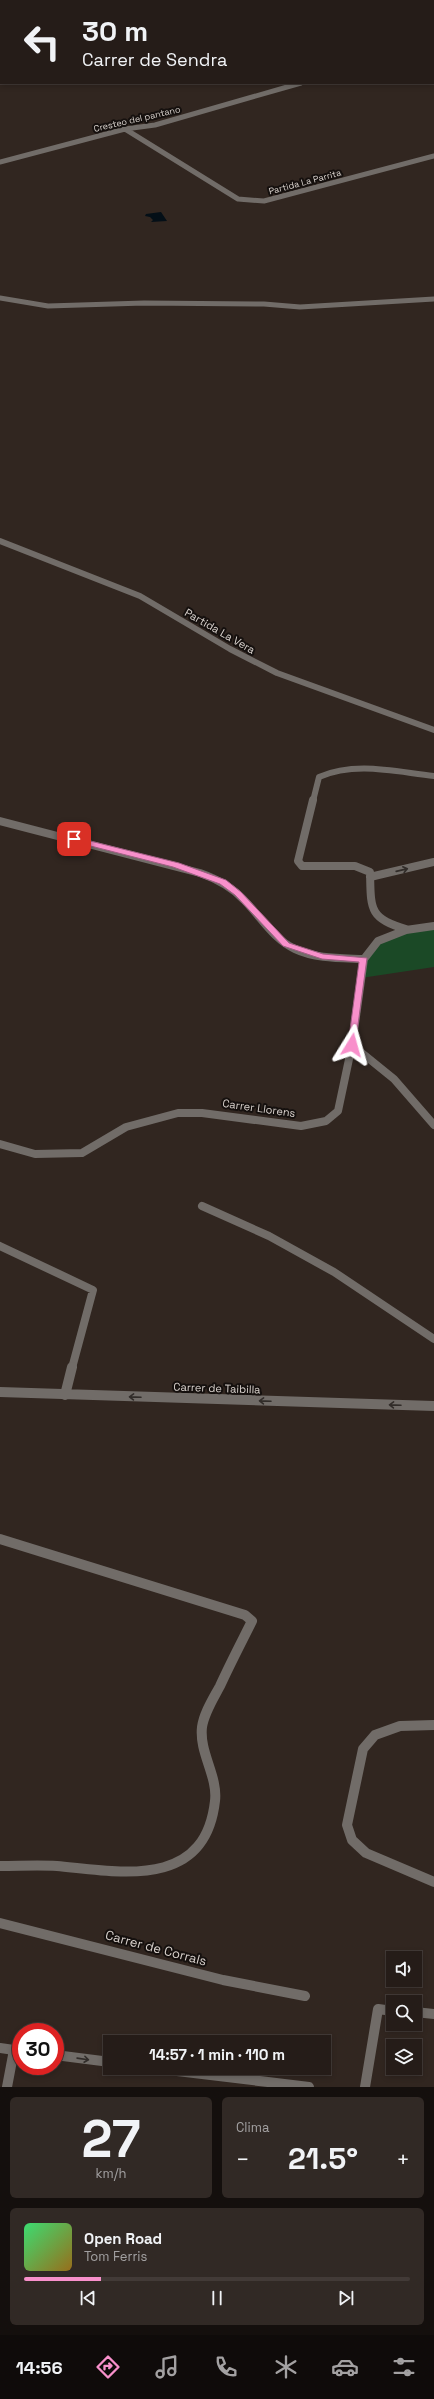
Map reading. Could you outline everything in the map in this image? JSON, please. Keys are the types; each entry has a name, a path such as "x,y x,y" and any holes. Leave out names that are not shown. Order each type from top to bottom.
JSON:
{"street":[{"name":"Cresteo del pantano","path":"0,162 125,130 154,125 298,84"},
{"name":"Partida La Parrita","path":"125,130 238,199 264,201 434,156"},
{"path":"0,298 48,306 144,303 264,304 300,307 434,299"},
{"name":"Partida La Vera","path":"0,541 114,584 140,596 230,649 277,672 434,730"},
{"path":"406,930 380,921 372,913 370,872 366,868 358,866 311,868 299,864 315,785 319,778 328,772 353,769 434,776"},
{"path":"0,821 176,865 202,873 223,882 238,894 286,944 322,957 364,959 378,940 406,930 434,926"},
{"path":"370,877 434,862"},
{"name":"Carrer Llorens","path":"0,1144 35,1154 82,1153 126,1127 178,1113 208,1113 301,1126 326,1121 338,1111 352,1045 364,959"},
{"path":"352,1045 394,1079 434,1126"},
{"path":"202,1206 269,1236 334,1272 434,1339"},
{"path":"0,1246 93,1290 65,1395"},
{"name":"Carrer de Taibilla","path":"0,1392 434,1406"},
{"path":"0,1539 245,1615 252,1621 205,1715 200,1730 202,1748 215,1795 211,1819 204,1838 192,1853 172,1865 150,1871 130,1874 55,1866 0,1866"},
{"path":"434,1725 400,1726 375,1735 363,1749 347,1825 352,1840 366,1853 434,1882"},
{"name":"Carrer de Corrals","path":"0,1923 223,1980 306,1996"},
{"path":"365,2087 378,2009 386,2010"},
{"path":"422,2013 434,2014"},
{"path":"0,2048 12,2049"},
{"path":"64,2056 103,2061"},
{"path":"7,2087 12,2068"},
{"path":"210,2075 309,2087"}],"green space":[{"path":"434,926 434,967 361,978 364,959 378,941"}],"shaded area":[{"path":"161,212 167,221 151,222 153,220 150,217 145,216 146,214"}],"route":[{"path":"74,839 202,873 223,882 238,894 286,944 304,952 322,957 364,959 352,1045"}]}
